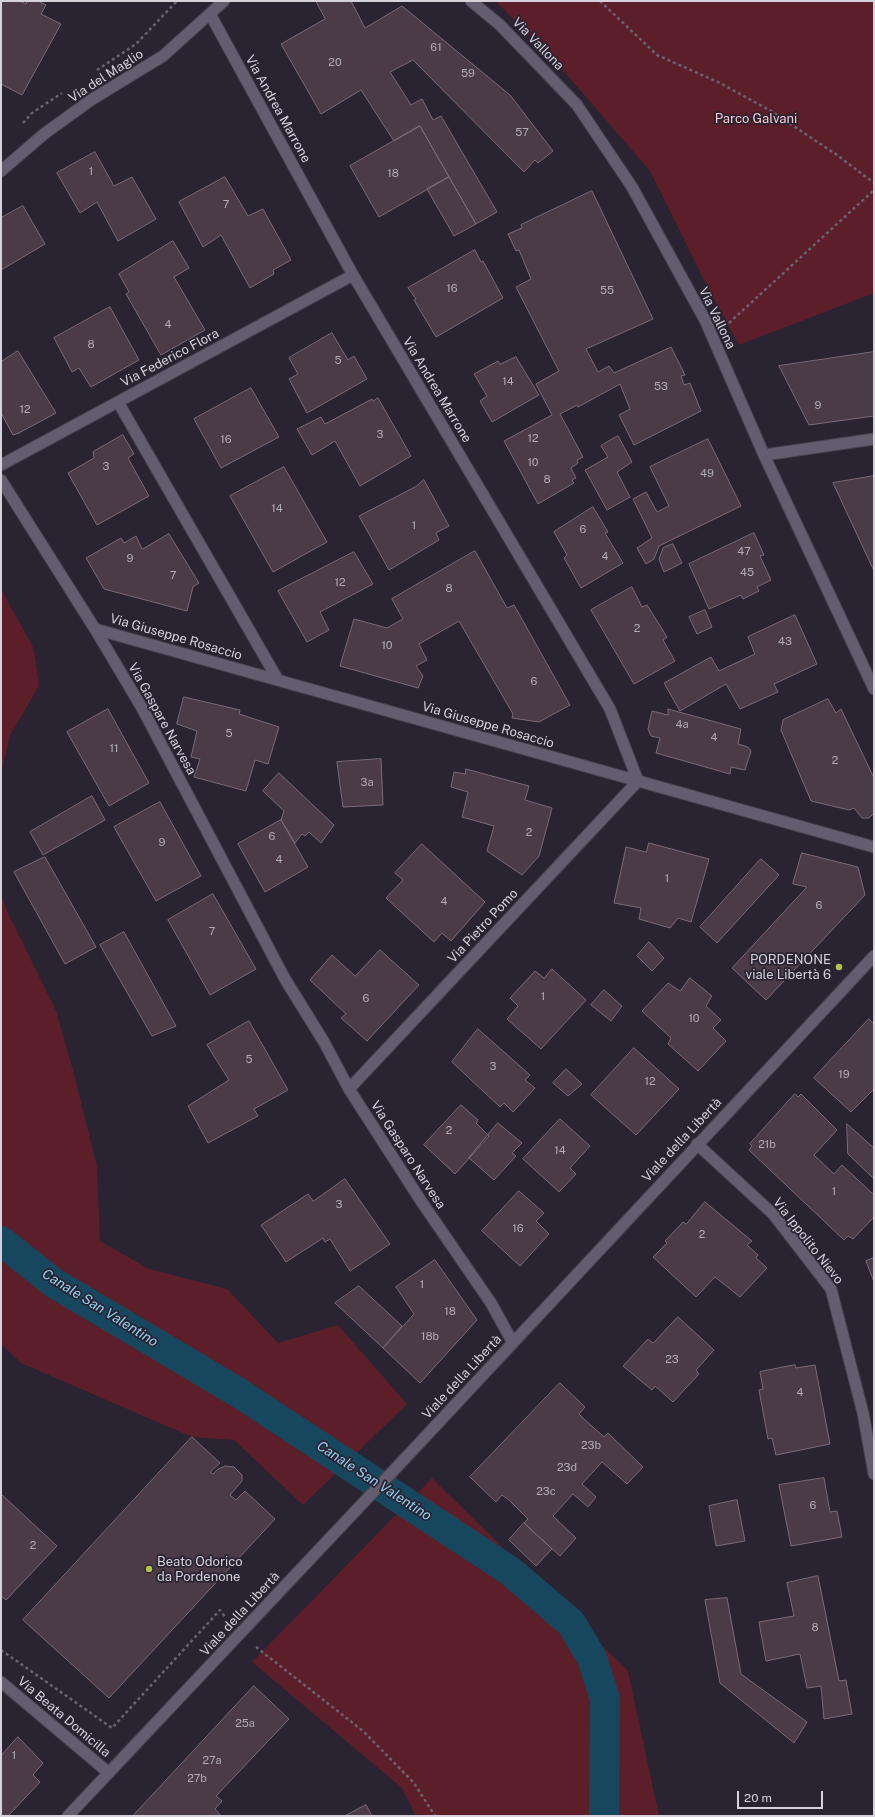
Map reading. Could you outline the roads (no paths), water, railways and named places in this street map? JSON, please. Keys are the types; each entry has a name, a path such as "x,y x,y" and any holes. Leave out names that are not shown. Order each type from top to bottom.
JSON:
{"street":[{"name":"Via del Maglio","path":"1,171 44,134 91,100 163,56 224,1"},
{"name":"Via Vallona","path":"471,1 500,25 577,105 632,187 705,320 764,455 874,688"},
{"name":"Via Andrea Marrone","path":"210,14 353,275 610,709 638,781"},
{"name":"Via Federico Flora","path":"1,465 353,275"},
{"path":"118,402 278,680"},
{"path":"764,455 874,439"},
{"name":"Via Gaspare Narvesa","path":"1,480 95,629 142,708 285,979"},
{"name":"Via Giuseppe Rosaccio","path":"95,629 874,847"},
{"name":"Via Pietro Pomo","path":"349,1089 638,781"},
{"name":"Viale della Libertà","path":"68,1816 412,1451 874,956"},
{"name":"Via Gasparo Narvesa","path":"285,979 324,1042 349,1089 421,1201 490,1303 513,1343"},
{"name":"Via Ippolito Nievo","path":"697,1144 773,1214 831,1289 863,1413 874,1474"},
{"name":"Via Beata Domicilla","path":"1,1682 109,1773"}],"waterway":[{"name":"Canale San Valentino","path":"1,1241 54,1283 239,1393 510,1571 571,1623 592,1658 605,1699 604,1816"}],"place":[{"name":"PORDENONE viale Libertà 6","path":"839,967"},
{"name":"Beato Odorico da Pordenone","path":"149,1569"}],"park label":[{"name":"Parco Galvani","path":"756,119"}]}
